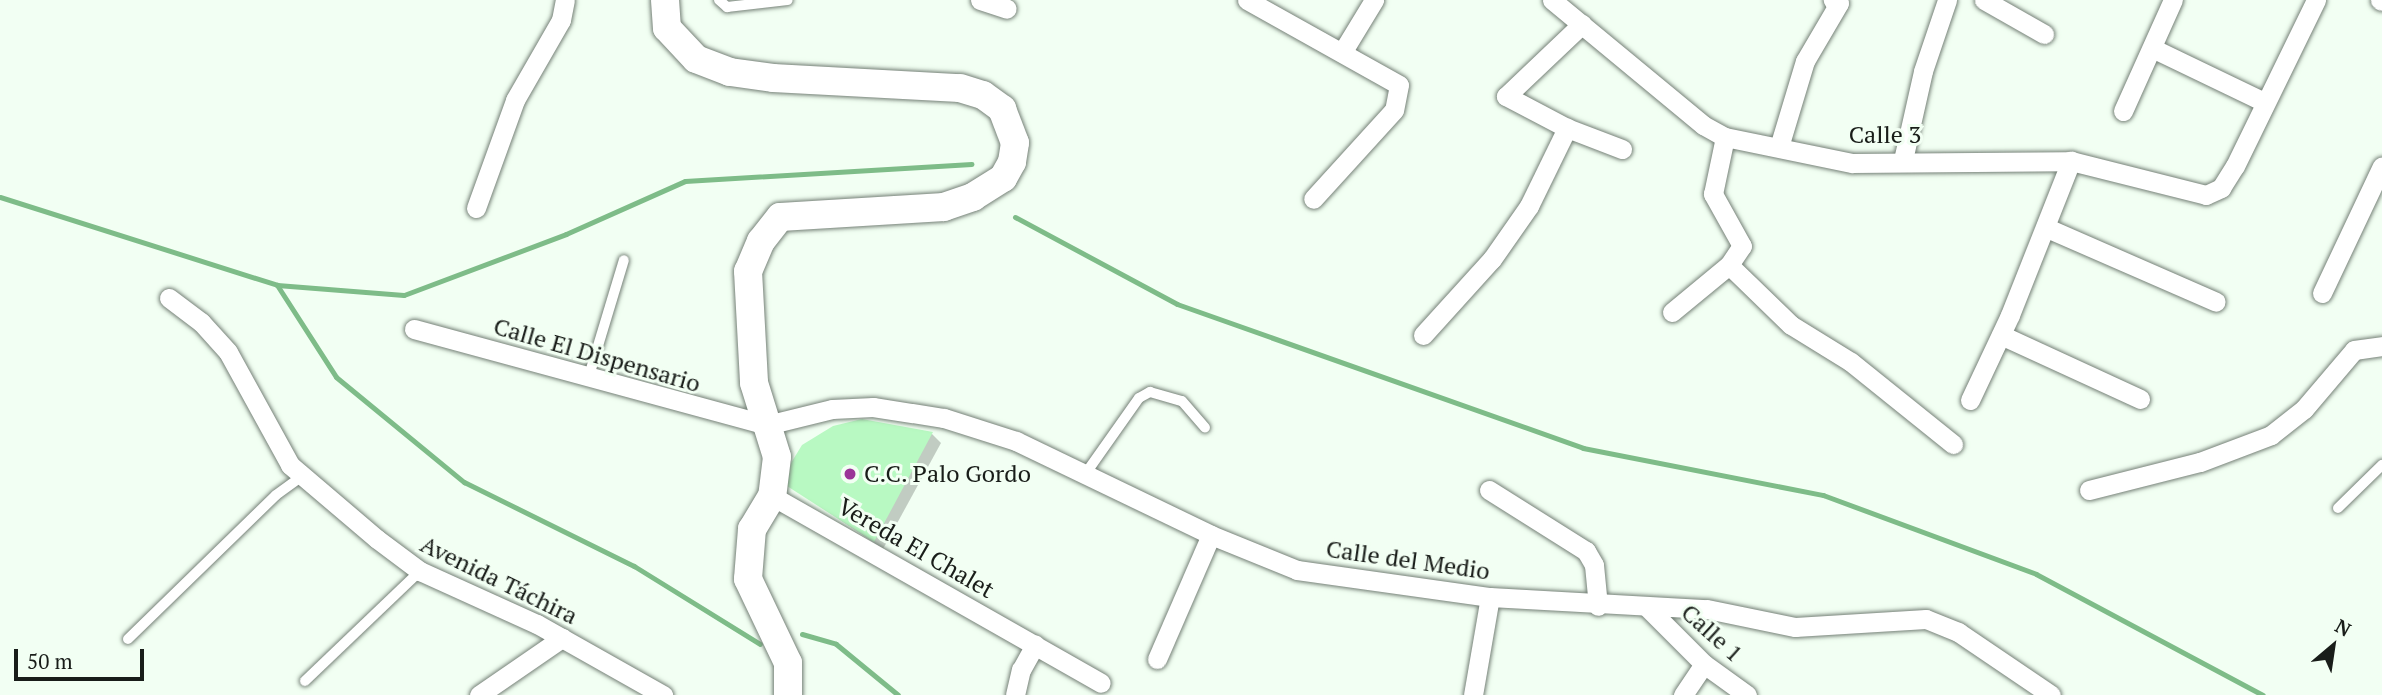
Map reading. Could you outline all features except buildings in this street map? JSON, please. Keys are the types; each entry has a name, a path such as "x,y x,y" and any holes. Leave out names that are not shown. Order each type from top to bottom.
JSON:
{"main road":[{"path":"665,0 667,28 677,43 696,60 719,68 773,78 960,88 983,95 1002,109 1010,123 1015,143 1012,162 1003,178 974,197 944,207 780,217 761,242 748,271 754,383 777,457 772,496 751,529 748,579 788,663 788,695"}],"street":[{"path":"476,208 515,100 561,20 565,0"},
{"path":"980,0 1007,9"},
{"path":"1247,0 1343,51 1399,85 1400,96 1394,110 1313,199"},
{"path":"1343,51 1374,0"},
{"name":"Calle 3","path":"1552,0 1703,125 1725,137 1852,163 1903,160 2071,161 2192,194 2221,188 2264,102"},
{"path":"1779,147 1805,61 1839,3 1833,0"},
{"path":"1903,160 1923,71 1947,0"},
{"path":"1984,0 2044,34"},
{"path":"2123,111 2173,0"},
{"path":"2152,48 2264,102 2316,0"},
{"path":"1582,24 1506,96 1567,128 1622,149"},
{"path":"1423,335 1492,258 1522,217 1567,128"},
{"path":"1672,312 1730,265 1742,246 1740,239 1718,211 1713,194 1725,137"},
{"path":"1970,400 2047,228 2071,161"},
{"path":"2322,293 2382,166"},
{"path":"2047,228 2216,302"},
{"path":"1730,265 1791,324 1851,362 1953,444"},
{"name":"Avenida Táchira","path":"169,298 201,322 228,352 290,465 302,476 421,571 562,638 663,695"},
{"name":"Calle El Dispensario","path":"414,329 588,379 767,425"},
{"path":"2001,335 2140,399"},
{"path":"2089,490 2200,462 2271,435 2304,409 2354,350 2382,346"},
{"name":"Calle del Medio","path":"767,425 832,409 873,407 909,412 1016,441 1211,535 1297,570 1490,597 1598,606 1707,609 1795,628 1926,620 1958,632 2051,695"},
{"path":"1489,490 1586,551 1594,565 1598,606"},
{"name":"Vereda El Chalet","path":"772,496 1101,682"},
{"path":"1157,659 1211,535"},
{"path":"1473,695 1490,597"},
{"name":"Calle 1","path":"1646,606 1704,664 1747,695"},
{"path":"479,695 562,638"},
{"path":"1015,695 1021,670 1035,645"},
{"path":"1683,695 1704,664"}],"lane":[{"path":"719,0 727,7 788,0"},
{"path":"588,379 624,260"},
{"path":"1086,473 1139,398 1150,392 1182,401 1205,427"},
{"path":"2338,508 2382,465"},
{"path":"128,639 276,495 302,476"},
{"path":"305,681 421,571"}],"waterway":[{"path":"277,285 404,295 566,234 685,181 971,164"},
{"path":"0,197 277,285 336,377 464,482 634,566 760,644"},
{"path":"1015,217 1177,304 1583,448 1823,495 2036,574 2263,695"},
{"path":"802,634 836,644 898,695"}],"place":[{"name":"C.C. Palo Gordo","path":"850,474"}]}
